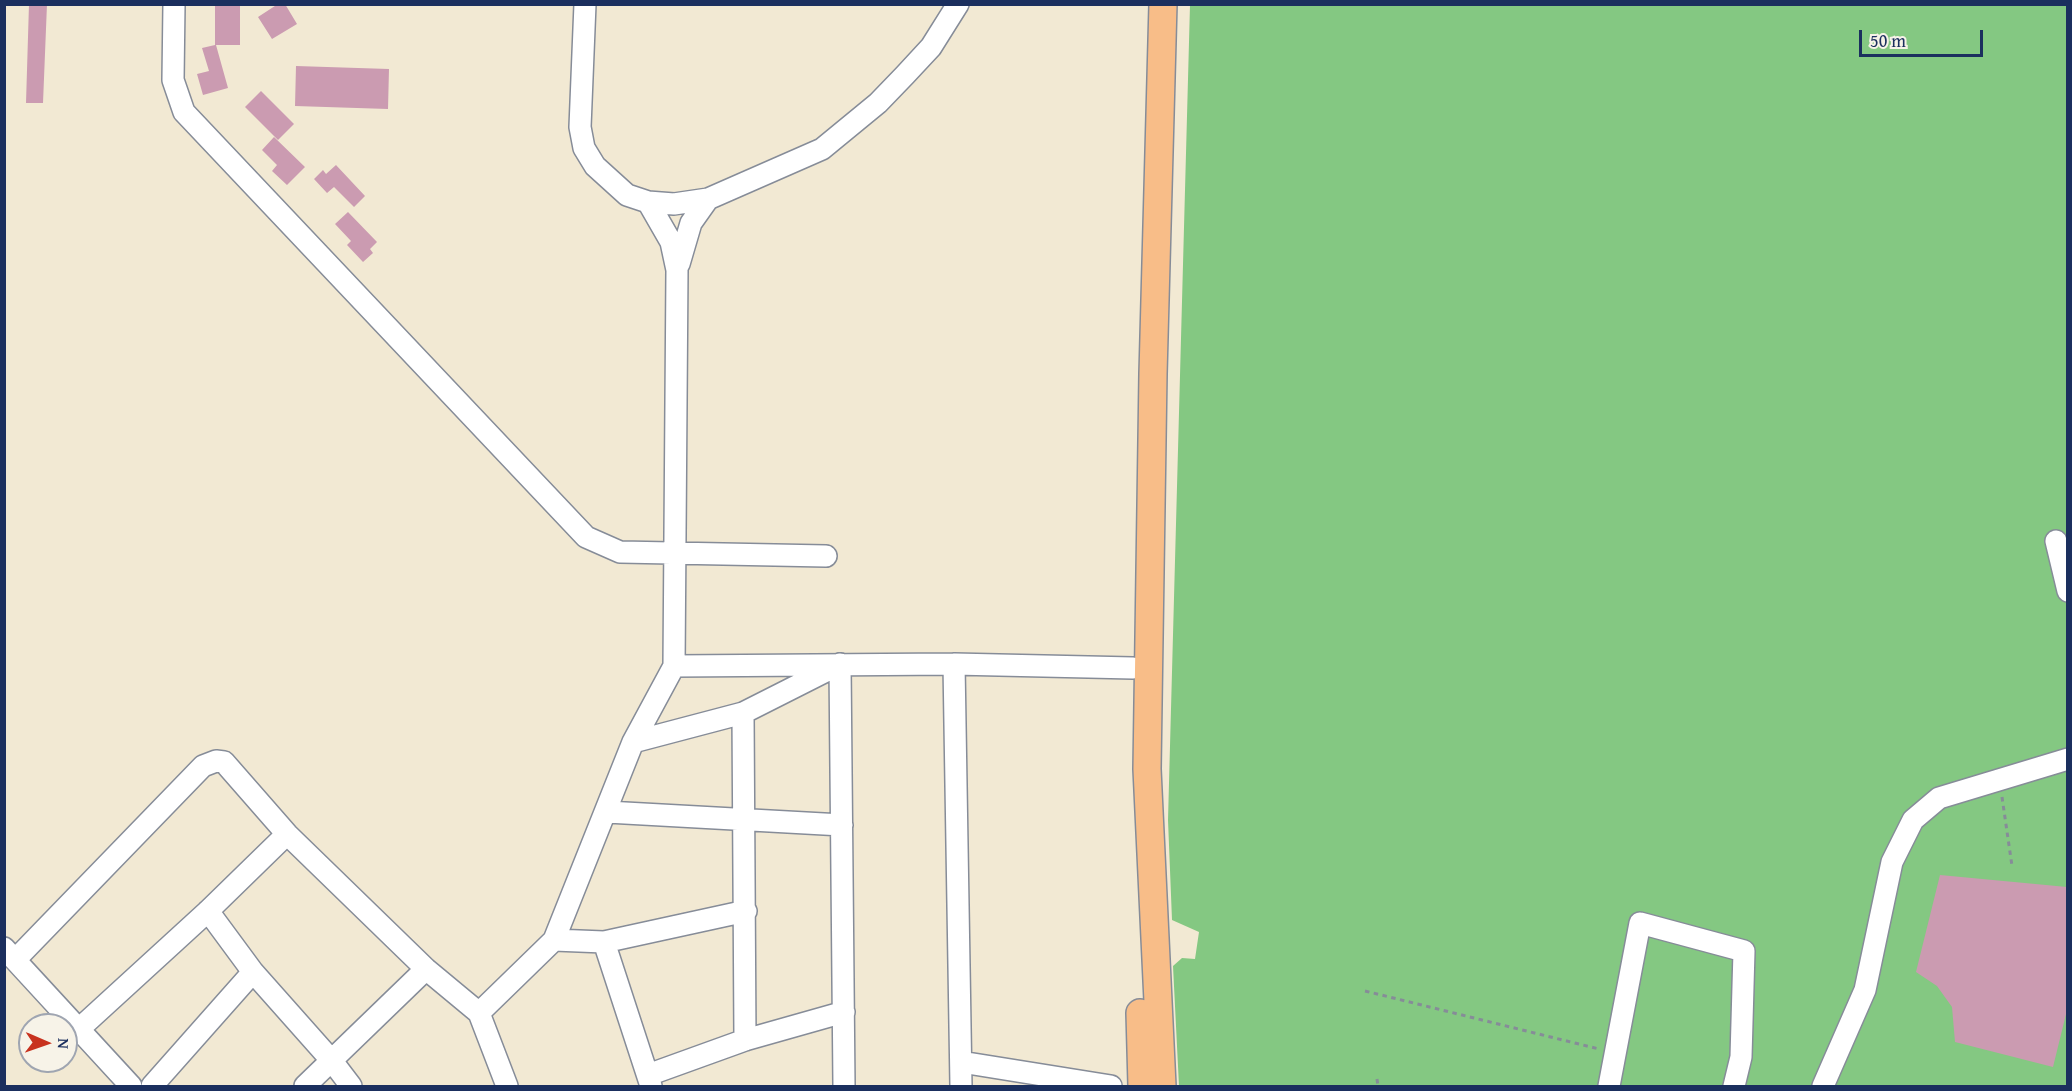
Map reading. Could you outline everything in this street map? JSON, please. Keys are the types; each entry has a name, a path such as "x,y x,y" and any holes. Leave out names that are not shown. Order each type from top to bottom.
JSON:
{"main road":[{"path":"1142,1086 1134,852 1133,668 1146,4"},
{"path":"1162,1086 1147,769 1153,374 1163,4"}],"street":[{"path":"174,4 173,80 184,112 586,537 620,552 675,555 826,556"},
{"path":"585,4 580,127 584,148 595,166 627,195 648,202 674,204 708,199 822,149 878,103 931,47 958,4"},
{"path":"677,270 691,223 708,199"},
{"path":"479,1013 554,940 633,742 674,666 677,270 671,242 648,202"},
{"path":"2056,541 2067,591"},
{"path":"633,742 744,713 840,664"},
{"path":"840,664 844,1086"},
{"path":"674,666 954,664 1133,668"},
{"path":"954,664 961,1086"},
{"path":"744,713 745,1040"},
{"path":"1823,1086 1865,990 1892,862 1913,820 1939,798 2067,759"},
{"path":"131,1086 10,954 209,761 224,762 287,834 426,969 479,1013 507,1086"},
{"path":"607,812 842,825"},
{"path":"79,1029 208,911 287,834"},
{"path":"208,911 253,972 332,1061 351,1086"},
{"path":"554,940 604,942 746,911"},
{"path":"1609,1086 1640,923 1744,951 1741,1057 1734,1086"},
{"path":"604,942 650,1081 745,1040 844,1012"},
{"path":"305,1086 426,969"},
{"path":"153,1086 253,972"},
{"path":"961,1062 1111,1086"}],"path":[{"path":"1999,781 2012,866"},
{"path":"1365,991 1604,1051"},
{"path":"1377,1079 1378,1086"}],"green space":[{"path":"1190,5 2067,5 2067,1086 1179,1086 1173,966 1182,958 1195,959 1199,932 1172,920 1168,820"}],"building":[{"path":"29,4 47,4 43,103 26,103"},
{"path":"215,4 240,4 240,45 216,45 228,88 203,95 197,74 209,71 202,48 215,45"},
{"path":"278,4 285,4 297,24 272,39 258,17"},
{"path":"296,66 389,69 388,109 295,106"},
{"path":"261,91 294,124 278,140 245,107"},
{"path":"274,137 305,167 287,185 272,171 277,165 262,150"},
{"path":"336,165 365,196 354,207 334,187 327,193 314,179 323,170 326,174"},
{"path":"348,212 377,242 370,249 373,253 363,262 347,245 351,241 335,224"},
{"path":"1940,875 2067,887 2067,1010 2053,1067 1955,1042 1952,1007 1937,986 1916,972"}]}
